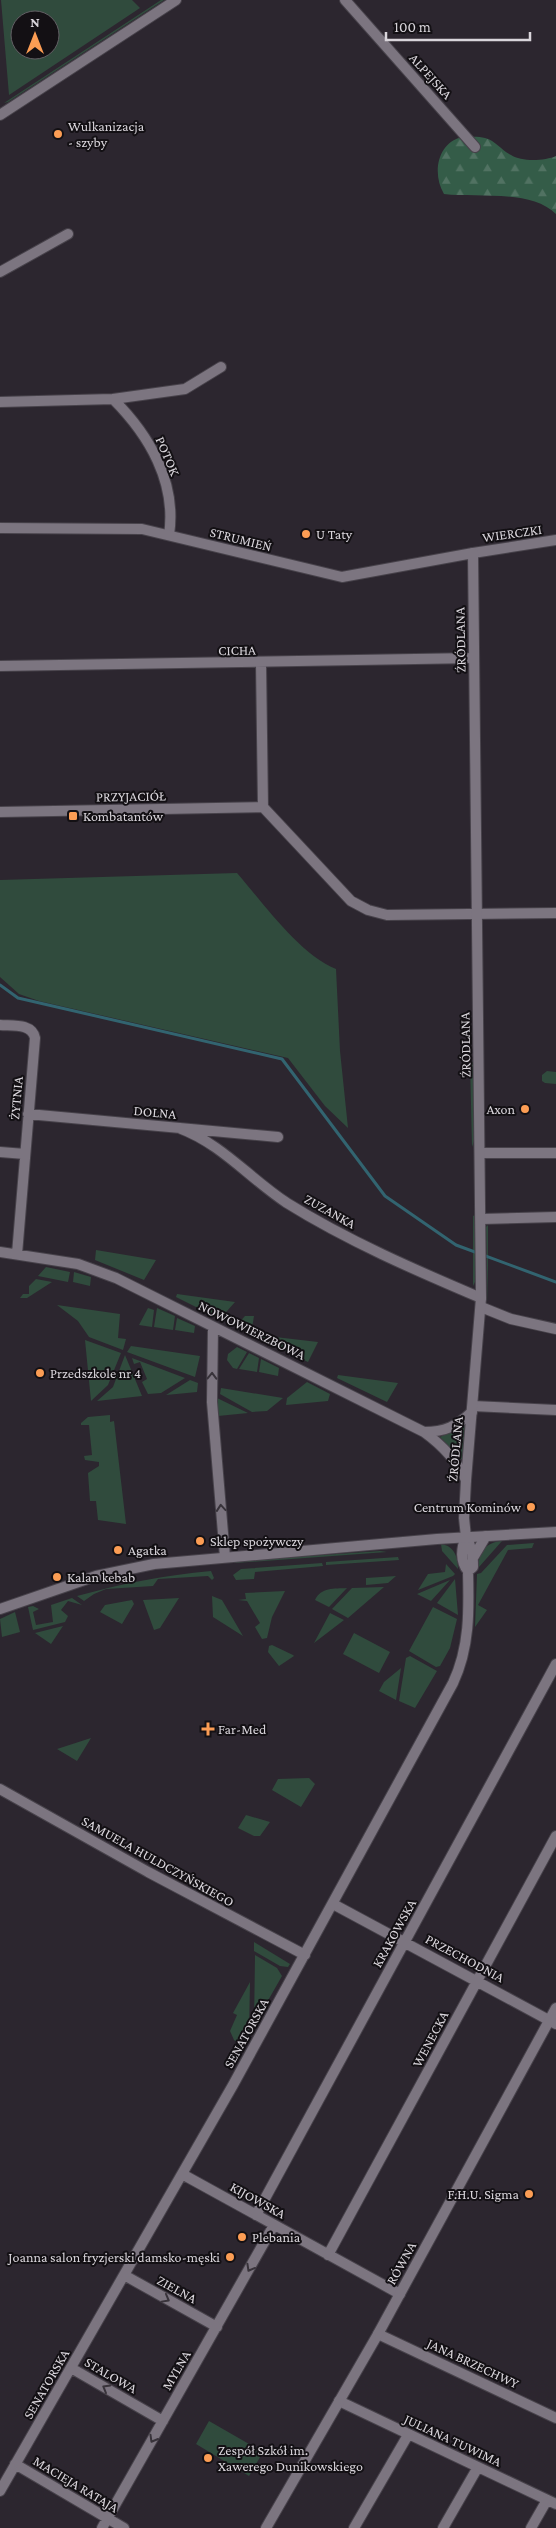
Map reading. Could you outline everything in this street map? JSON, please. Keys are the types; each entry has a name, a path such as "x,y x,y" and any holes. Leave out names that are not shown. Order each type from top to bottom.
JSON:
{"street":[{"path":"0,115 176,0"},
{"name":"ALPEJSKA","path":"345,0 475,147"},
{"path":"0,272 68,234"},
{"path":"0,402 113,399 185,389 220,367"},
{"name":"POTOK","path":"113,399 131,417 147,439 160,467 171,504 169,535"},
{"name":"STRUMIEŃ","path":"0,528 133,529 169,535 342,577 473,553"},
{"name":"WIERCZKI","path":"473,553 556,540"},
{"name":"ŹRÓDLANA","path":"466,1537 464,1518 466,1480 481,1302 473,553"},
{"name":"CICHA","path":"0,666 474,658"},
{"path":"261,663 263,808 351,901 368,910 387,915 556,912"},
{"name":"PRZYJACIÓŁ","path":"0,812 263,808"},
{"name":"ŻYTNIA","path":"0,1025 27,1027 34,1033 17,1254"},
{"name":"DOLNA","path":"28,1114 278,1137"},
{"name":"ZUZANKA","path":"179,1128 215,1145 274,1194 305,1214 481,1302 511,1319 556,1328"},
{"path":"0,1152 25,1154"},
{"path":"480,1153 556,1153"},
{"path":"481,1219 556,1217"},
{"name":"NOWOWIERZBOWA","path":"0,1252 91,1268 147,1292 424,1432 444,1448 459,1466 466,1480"},
{"path":"213,1327 212,1400 225,1557"},
{"path":"424,1432 440,1432 450,1428 472,1409 556,1410"},
{"path":"0,1609 96,1576 154,1564 466,1537 556,1532"},
{"name":"SENATORSKA","path":"468,1571 472,1567 473,1558 486,1536"},
{"path":"466,1537 472,1547 473,1558"},
{"name":"SENATORSKA","path":"0,2491 305,1955 457,1675 467,1644 469,1619 468,1571 464,1566 461,1546 466,1537"},
{"name":"KRAKOWSKA","path":"256,2215 556,1664"},
{"name":"SAMUELA HULDCZYŃSKIEGO","path":"0,1788 148,1872 305,1955"},
{"name":"WENECKA","path":"328,2255 556,1836"},
{"name":"PRZECHODNIA","path":"333,1904 553,2022"},
{"name":"RÓWNA","path":"266,2528 378,2334 553,2022 556,2008"},
{"name":"KIJOWSKA","path":"182,2174 400,2294"},
{"name":"MYLNA","path":"102,2528 274,2225"},
{"name":"ZIELNA","path":"124,2275 217,2327"},
{"name":"JANA BRZECHWY","path":"378,2334 556,2418"},
{"name":"STALOWA","path":"71,2368 163,2421"},
{"name":"JULIANA TUWIMA","path":"339,2401 552,2502"},
{"path":"354,2528 408,2435"},
{"name":"MACIEJA RATAJA","path":"15,2464 124,2528"},
{"path":"443,2528 478,2467"},
{"path":"531,2528 552,2502"}],"green space":[{"path":"1,0 132,0 140,8 9,95"},
{"path":"161,0 164,0 4,103"},
{"path":"462,137 489,139 507,153 521,159 540,160 556,156 556,214 545,206 518,198 444,194 438,178 439,160 447,146 454,140"},
{"path":"237,873 270,913 296,940 322,962 336,969 340,1051 348,1128 325,1106 288,1058 39,1001 19,994 0,977 0,880"},
{"path":"470,1061 473,1062 474,1141 472,1147"},
{"path":"547,1071 556,1072 556,1084 542,1081 542,1075"},
{"path":"475,1215 475,1282 473,1286 473,1216"},
{"path":"488,1225 488,1304 486,1227"},
{"path":"96,1250 156,1260 144,1280 95,1260"},
{"path":"46,1267 70,1272 68,1282 38,1276"},
{"path":"74,1272 91,1277 90,1286 73,1282"},
{"path":"36,1279 52,1282 27,1298 20,1298 23,1294 29,1294 29,1286"},
{"path":"177,1294 235,1302 220,1319 176,1297"},
{"path":"57,1305 120,1314 118,1338 126,1339 123,1350 89,1337 78,1321"},
{"path":"148,1308 154,1310 152,1327 139,1325"},
{"path":"157,1308 175,1316 173,1330 154,1327"},
{"path":"245,1316 254,1316 251,1334 236,1326"},
{"path":"177,1318 195,1326 194,1333 175,1330"},
{"path":"258,1335 318,1342 308,1362 258,1338"},
{"path":"85,1340 121,1353 108,1385 91,1401"},
{"path":"131,1346 200,1356 195,1377 127,1352"},
{"path":"237,1347 247,1352 237,1369 233,1368 227,1360 228,1354"},
{"path":"249,1353 259,1358 257,1372 239,1369"},
{"path":"125,1355 142,1396 97,1401 113,1387"},
{"path":"132,1358 185,1378 161,1393 148,1394 142,1382 147,1379 140,1362 134,1364"},
{"path":"261,1359 279,1368 278,1376 259,1372"},
{"path":"338,1375 398,1383 387,1402 337,1378"},
{"path":"190,1380 198,1383 197,1392 166,1395"},
{"path":"307,1382 330,1394 328,1401 286,1405 287,1398"},
{"path":"221,1388 283,1398 267,1411 252,1412 220,1394"},
{"path":"217,1398 248,1413 218,1416"},
{"path":"110,1415 110,1422 114,1421 126,1524 98,1520 96,1501 90,1501 88,1473 99,1466 99,1462 85,1460 84,1456 92,1455 89,1425 81,1425 81,1423 88,1417"},
{"path":"465,1425 463,1461 440,1437"},
{"path":"502,1541 478,1568 484,1549 492,1543"},
{"path":"534,1543 532,1548 508,1550 478,1605 487,1610 475,1627 477,1574 481,1573 507,1545"},
{"path":"441,1544 453,1550 458,1569 442,1551"},
{"path":"387,1552 235,1563 237,1561"},
{"path":"398,1557 399,1560 326,1565 326,1562"},
{"path":"322,1563 323,1566 255,1572 254,1579 236,1580 233,1575 241,1569"},
{"path":"446,1564 455,1574 453,1576 418,1590 428,1574 445,1572"},
{"path":"211,1571 214,1578 212,1580 208,1576 158,1579 153,1586 106,1589 84,1601 77,1596 143,1580"},
{"path":"396,1576 388,1583 366,1585 366,1578"},
{"path":"455,1579 458,1615 437,1603"},
{"path":"450,1580 431,1601 417,1594"},
{"path":"384,1587 348,1618 332,1609 352,1588"},
{"path":"347,1588 329,1607 315,1600 324,1591"},
{"path":"285,1591 272,1617 267,1638 262,1639 255,1627 260,1623 247,1601 238,1600 246,1599 245,1593"},
{"path":"212,1596 222,1600 243,1636 213,1617"},
{"path":"72,1598 82,1605 68,1601 61,1610 68,1616 65,1622 33,1630 28,1607 33,1606 39,1609 33,1612 36,1625 53,1622 51,1605"},
{"path":"179,1598 160,1628 154,1630 143,1600"},
{"path":"132,1600 134,1604 122,1624 100,1612 105,1605"},
{"path":"433,1607 457,1619 450,1648 440,1666 436,1667 409,1651"},
{"path":"15,1612 20,1632 2,1637 0,1619"},
{"path":"330,1613 344,1620 314,1643"},
{"path":"63,1626 51,1644 35,1633"},
{"path":"354,1633 390,1652 379,1673 343,1654"},
{"path":"272,1645 294,1656 279,1666 268,1652 269,1646"},
{"path":"410,1656 437,1671 415,1708 399,1701 406,1658"},
{"path":"401,1668 396,1700 379,1691 384,1682"},
{"path":"91,1738 77,1761 57,1749"},
{"path":"309,1778 315,1784 301,1807 272,1790 278,1779"},
{"path":"246,1815 270,1822 260,1836 254,1836 238,1828"},
{"path":"254,1942 290,1964 288,1967 280,1966 254,1951"},
{"path":"255,1955 277,1968 282,1976 254,2025"},
{"path":"250,1982 249,2033 241,2045 234,2040 230,2031 237,2015 233,2013"},
{"path":"209,2421 263,2452 249,2476 196,2444"}],"waterway":[{"path":"0,985 18,998 282,1059 385,1196 456,1245 556,1282"}],"place":[{"name":"Wulkanizacja - szyby","path":"58,134"},
{"name":"U Taty","path":"306,534"},
{"name":"Kombatantów","path":"73,816"},
{"name":"Axon","path":"525,1109"},
{"name":"Przedszkole nr 4","path":"40,1373"},
{"name":"Centrum Kominów","path":"531,1507"},
{"name":"Sklep spożywczy","path":"200,1541"},
{"name":"Agatka","path":"118,1550"},
{"name":"Kalan kebab","path":"57,1577"},
{"name":"Far-Med","path":"208,1729"},
{"name":"F.H.U. Sigma","path":"529,2194"},
{"name":"Plebania","path":"242,2237"},
{"name":"Joanna salon fryzjerski damsko-męski","path":"230,2257"},
{"name":"Zespół Szkół im. Xawerego Dunikowskiego","path":"208,2458"}]}
